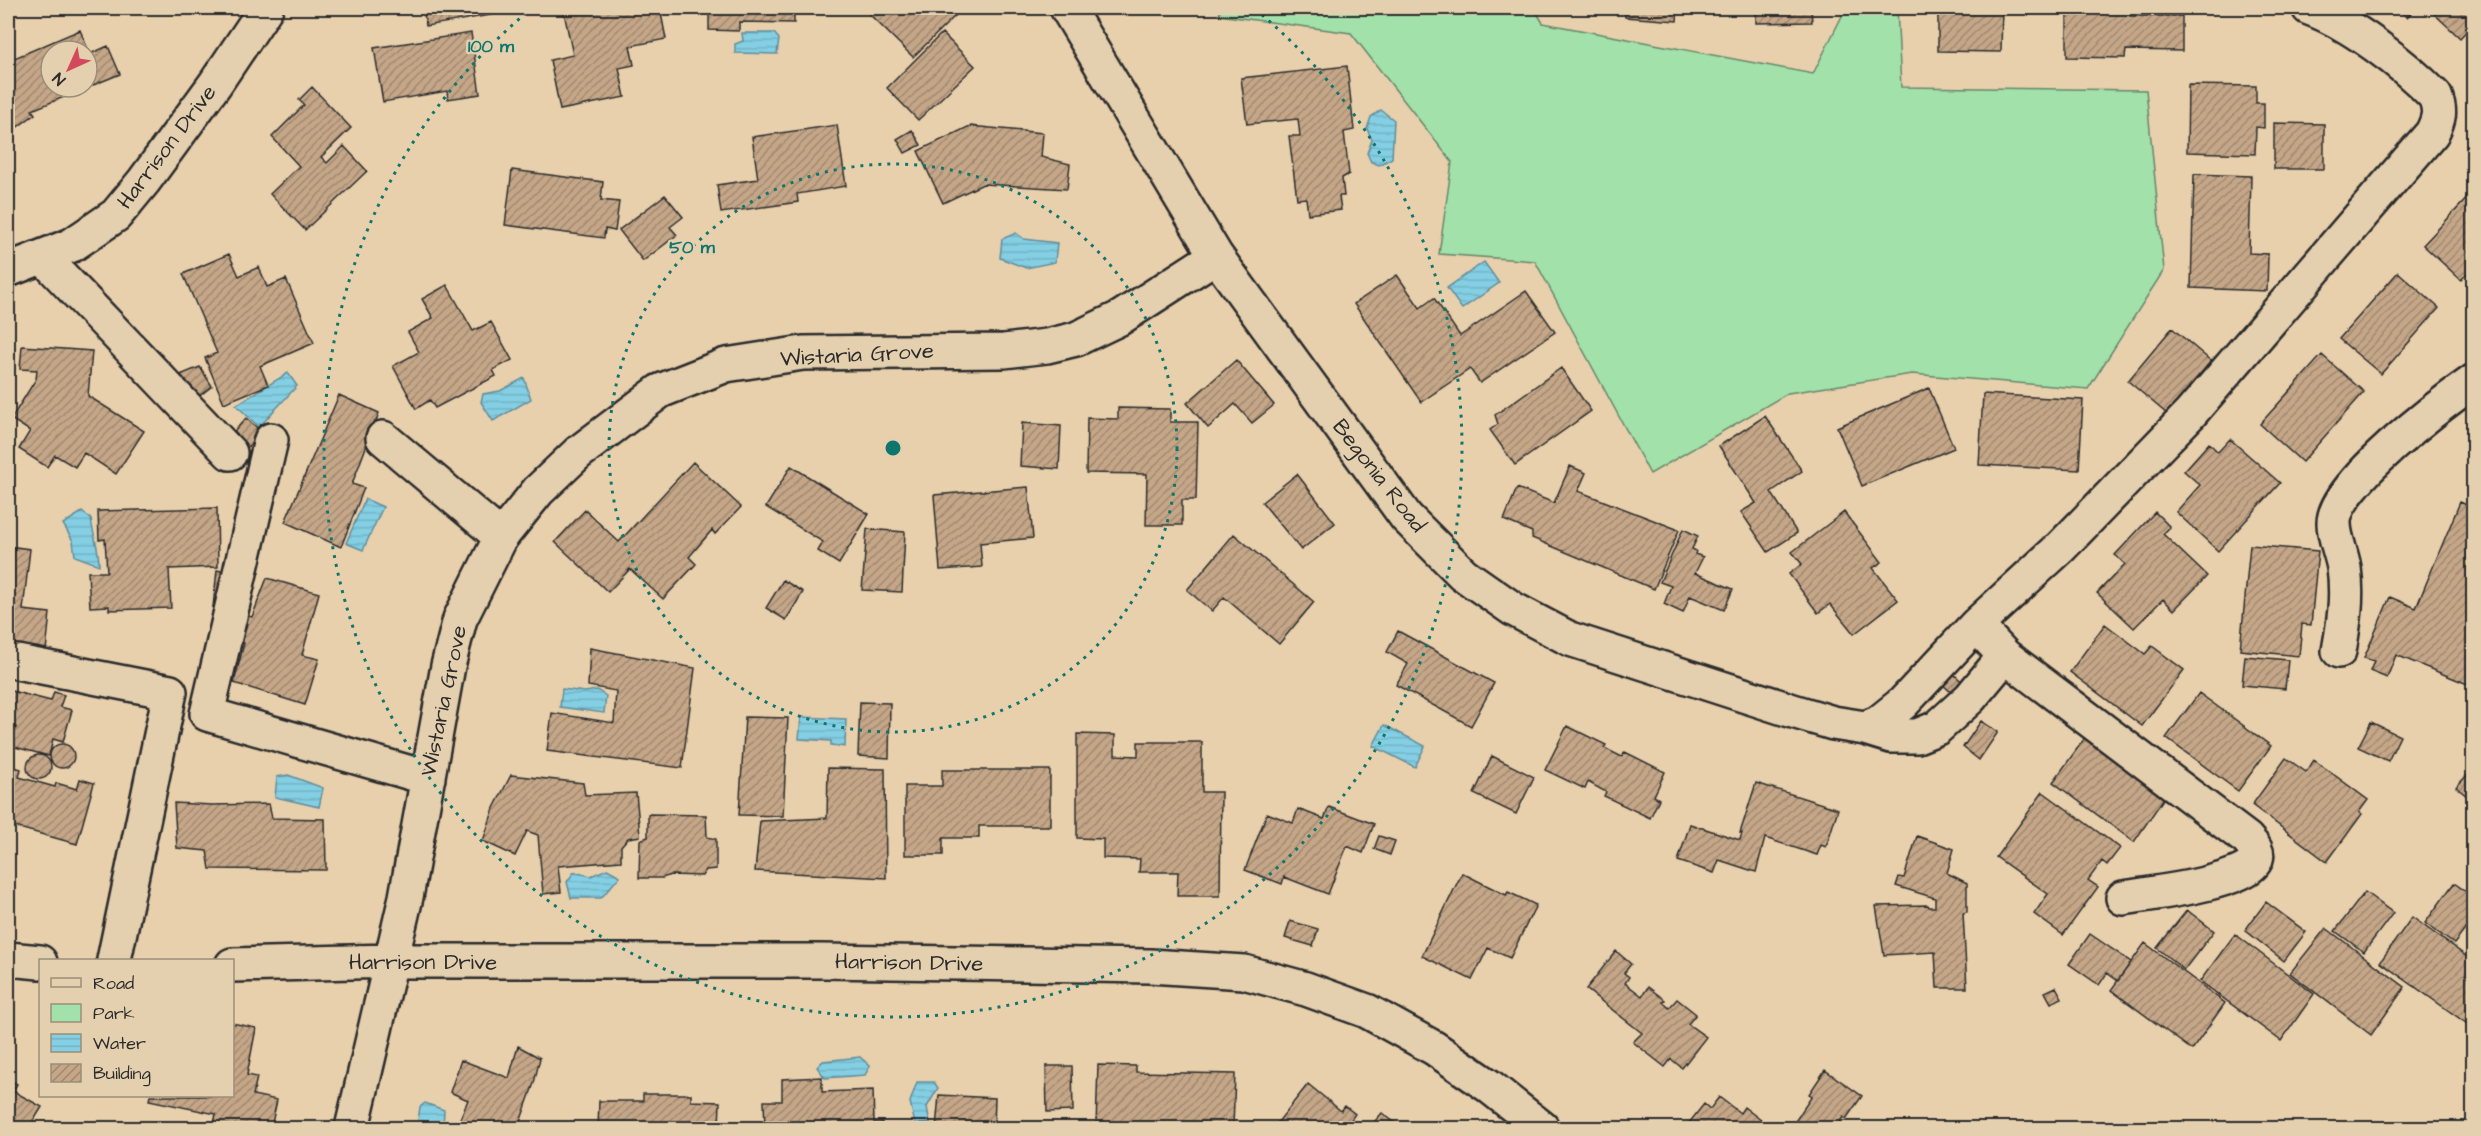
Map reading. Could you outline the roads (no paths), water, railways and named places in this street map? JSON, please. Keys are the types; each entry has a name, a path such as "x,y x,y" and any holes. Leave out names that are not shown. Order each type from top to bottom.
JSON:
{"street":[{"name":"Harrison Drive","path":"8,270 72,245 116,215 144,182 215,84 266,8"},
{"name":"Begonia Road","path":"1067,8 1216,256 1406,517 1463,574 1513,609 1569,639 1813,717 1833,723 1866,728 1891,736 1917,735 1937,728 1970,698 2005,656"},
{"path":"1866,728 1878,723 1903,703 1976,625 2061,548 2190,414 2432,133 2439,117 2440,107 2435,96 2356,32 2337,19 2309,8"},
{"path":"43,256 230,453"},
{"name":"Wistaria Grove","path":"351,1128 406,897 448,666 460,619 501,537 538,491 578,453 660,392 726,365 803,353 1004,351 1047,346 1076,339 1120,318 1216,256"},
{"path":"2338,651 2346,610 2344,568 2334,523 2338,505 2369,468 2418,423 2474,381"},
{"path":"383,438 501,537"},
{"path":"271,440 207,714 428,778"},
{"path":"1976,625 2005,656 2247,839 2256,850 2257,857 2253,865 2242,872 2194,887 2123,898"},
{"path":"17,662 170,692 114,959"},
{"path":"8,959 39,962"},
{"name":"Harrison Drive","path":"234,965 392,962 821,961 1150,966 1244,972 1306,989 1367,1011 1434,1048 1489,1086 1542,1128"}],"water":[{"path":"742,33 774,33 779,39 777,54 735,53 735,44 743,41"},
{"path":"1381,110 1394,120 1392,158 1379,165 1371,162 1367,153 1372,140 1367,129 1371,117"},
{"path":"1016,233 1024,239 1057,243 1055,262 1026,268 1000,258 1002,239"},
{"path":"1484,262 1499,283 1462,309 1447,288"},
{"path":"288,373 297,386 259,427 236,405"},
{"path":"524,378 531,399 493,421 481,402 483,394 500,391"},
{"path":"365,499 383,507 363,550 346,543"},
{"path":"82,512 91,519 99,565 75,556 73,541 63,524"},
{"path":"562,689 585,692 597,690 606,696 604,713 560,707"},
{"path":"801,717 846,719 845,747 831,745 831,741 799,739"},
{"path":"1384,725 1425,746 1415,767 1373,746"},
{"path":"288,775 323,788 319,807 275,797 277,777"},
{"path":"607,869 620,876 601,898 571,898 567,882 574,872 591,876"},
{"path":"860,1057 870,1066 865,1075 825,1078 817,1067 823,1061"},
{"path":"917,1082 934,1082 938,1088 927,1107 930,1123 915,1124 910,1102"},
{"path":"425,1103 444,1110 443,1128 417,1128 420,1107"}]}
